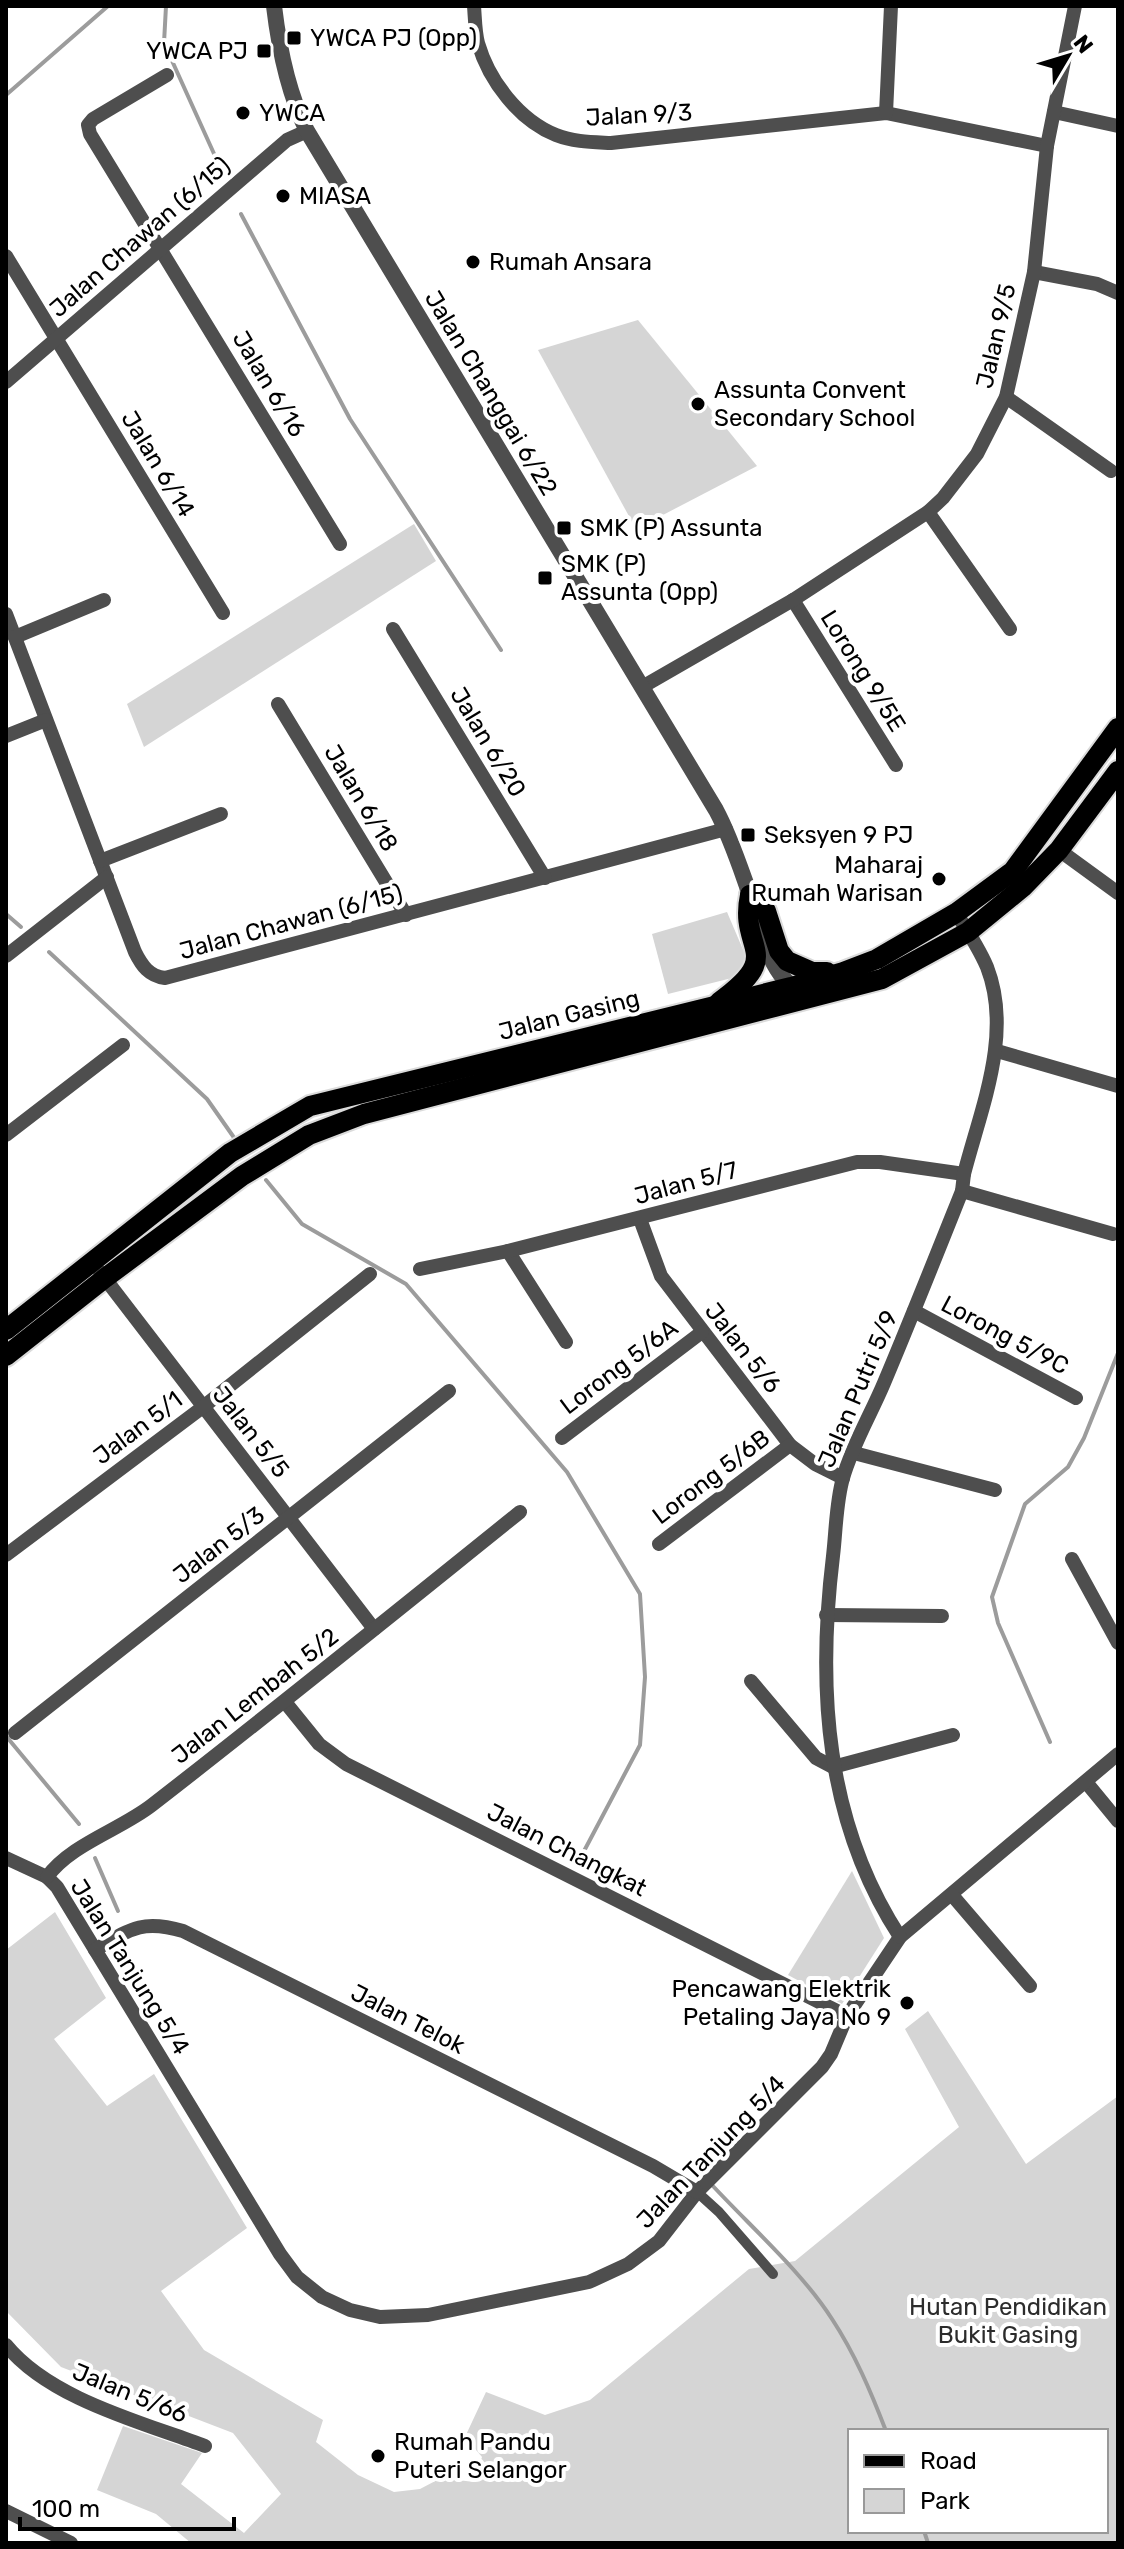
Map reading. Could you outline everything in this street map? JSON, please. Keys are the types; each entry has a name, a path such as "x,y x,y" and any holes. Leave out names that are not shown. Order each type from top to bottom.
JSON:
{"main road":[{"name":"Jalan Gasing","path":"6,1356 230,1153 310,1106 791,987 877,959 956,913 1013,871 1118,728"},
{"name":"Jalan Gasing","path":"6,1330 309,1135 364,1114 882,979 968,932 1023,887 1059,850 1118,771"},
{"path":"750,895 766,911 779,951 787,961 812,972 843,972"},
{"path":"713,1006 747,980 753,969 756,946 746,912 750,895"}],"street":[{"name":"Jalan Changgai 6/22","path":"274,6 278,42 298,114 307,131 726,829 768,951 791,987 811,998"},
{"name":"Jalan 9/3","path":"474,6 477,41 489,70 500,86 533,122 555,134 578,141 611,143 886,113 1047,146"},
{"path":"886,113 891,6"},
{"name":"Jalan 9/5","path":"642,687 793,600 928,512 943,498 977,454 1006,397 1034,272 1047,146 1075,6"},
{"name":"Jalan 6/16","path":"167,75 93,119 88,125 90,134 340,544"},
{"path":"1054,112 1118,126"},
{"name":"Jalan Chawan (6/15)","path":"6,382 287,140 307,131"},
{"name":"Jalan 6/14","path":"6,256 223,613"},
{"path":"1034,272 1097,284 1118,293"},
{"path":"1006,397 1111,471"},
{"path":"928,512 1010,629"},
{"path":"15,637 104,600"},
{"name":"Lorong 9/5E","path":"793,600 896,765"},
{"name":"Jalan Chawan (6/15)","path":"6,614 140,962 157,977 165,978 726,829"},
{"name":"Jalan 6/20","path":"393,629 545,878"},
{"name":"Jalan 6/18","path":"278,704 406,915"},
{"path":"6,736 46,720"},
{"path":"100,861 221,814"},
{"path":"1059,850 1118,893"},
{"path":"6,956 107,877"},
{"name":"Jalan Putri 5/9","path":"900,1937 868,1879 851,1833 833,1767 825,1699 826,1615 843,1478 962,1191 997,1051 988,969 956,913"},
{"path":"6,1135 123,1045"},
{"path":"997,1051 1118,1086"},
{"name":"Jalan 5/7","path":"420,1269 640,1219 857,1162 880,1162 964,1174"},
{"path":"962,1191 1113,1234"},
{"name":"Jalan 5/6","path":"640,1219 655,1265 702,1332 790,1445 815,1464 843,1478"},
{"path":"508,1251 566,1342"},
{"name":"Jalan 5/5","path":"99,1270 374,1629"},
{"name":"Jalan 5/1","path":"6,1555 203,1407 370,1274"},
{"name":"Lorong 5/9C","path":"914,1311 1076,1398"},
{"name":"Lorong 5/6A","path":"562,1438 702,1332"},
{"name":"Jalan 5/3","path":"15,1733 449,1391"},
{"name":"Lorong 5/6B","path":"659,1544 790,1445"},
{"path":"854,1453 995,1490"},
{"name":"Jalan Lembah 5/2","path":"47,1877 52,1869 81,1849 144,1812 520,1512"},
{"path":"1072,1559 1118,1643"},
{"path":"826,1615 942,1616"},
{"path":"751,1681 816,1758 833,1767 953,1735"},
{"name":"Jalan Changkat","path":"285,1702 319,1744 346,1764 847,2016"},
{"name":"Jalan Tanjung 5/4","path":"47,1877 57,1887 280,2254 297,2277 322,2297 350,2310 380,2317 428,2315 589,2282 628,2264 659,2241 697,2192 822,2067 847,2016 900,1937 1118,1754"},
{"path":"1086,1782 1118,1821"},
{"path":"6,1858 47,1877"},
{"path":"952,1895 1030,1986"},
{"name":"Jalan Telok","path":"95,1950 132,1927 160,1924 183,1931 653,2166 697,2192"},
{"path":"697,2192 719,2212 773,2274"},
{"name":"Jalan 5/66","path":"6,2345 39,2377 66,2393 205,2446"},
{"path":"6,2511 71,2543"}],"green space":[{"path":"638,320 757,466 636,529 538,350"},
{"path":"414,524 436,561 144,747 127,704"},
{"path":"727,912 747,959 740,976 668,994 652,934"},
{"path":"852,1871 884,1938 842,2004 788,1975"},
{"name":"Hutan Pendidikan Bukit Gasing","path":"55,1912 106,1998 54,2039 107,2106 154,2074 247,2228 161,2291 204,2350 323,2420 316,2442 358,2475 394,2492 420,2489 441,2478 474,2482 482,2457 465,2437 486,2392 545,2415 590,2400 749,2269 795,2261 959,2127 905,2029 928,2011 1026,2164 1118,2096 1118,2543 191,2543 156,2514 97,2490 123,2426 202,2453 181,2484 244,2533 281,2494 233,2433 61,2367 6,2311 6,1950"}],"waterway":[{"path":"6,95 108,6"},
{"path":"166,6 164,43 220,167"},
{"path":"241,214 350,419 501,650"},
{"path":"6,914 21,927"},
{"path":"49,952 207,1099 235,1139"},
{"path":"266,1180 302,1224 406,1284 567,1472 640,1594 645,1677 640,1745 583,1853"},
{"path":"1050,1742 998,1623 992,1597 1025,1504 1068,1467 1084,1438 1118,1353"},
{"path":"6,1736 79,1824"},
{"path":"95,1858 118,1911"},
{"path":"712,2185 820,2301 855,2360 885,2429"},
{"path":"925,2533 928,2543"}],"place":[{"name":"YWCA PJ (Opp)","path":"294,38"},
{"name":"YWCA PJ","path":"264,51"},
{"name":"YWCA","path":"243,113"},
{"name":"MIASA","path":"283,196"},
{"name":"Rumah Ansara","path":"473,262"},
{"name":"Assunta Convent Secondary School","path":"698,404"},
{"name":"SMK (P) Assunta","path":"564,528"},
{"name":"SMK (P) Assunta (Opp)","path":"545,578"},
{"name":"Seksyen 9 PJ","path":"748,835"},
{"name":"Maharaj Rumah Warisan","path":"939,879"},
{"name":"Pencawang Elektrik Petaling Jaya No 9","path":"907,2003"},
{"name":"Rumah Pandu Puteri Selangor","path":"378,2456"}]}
